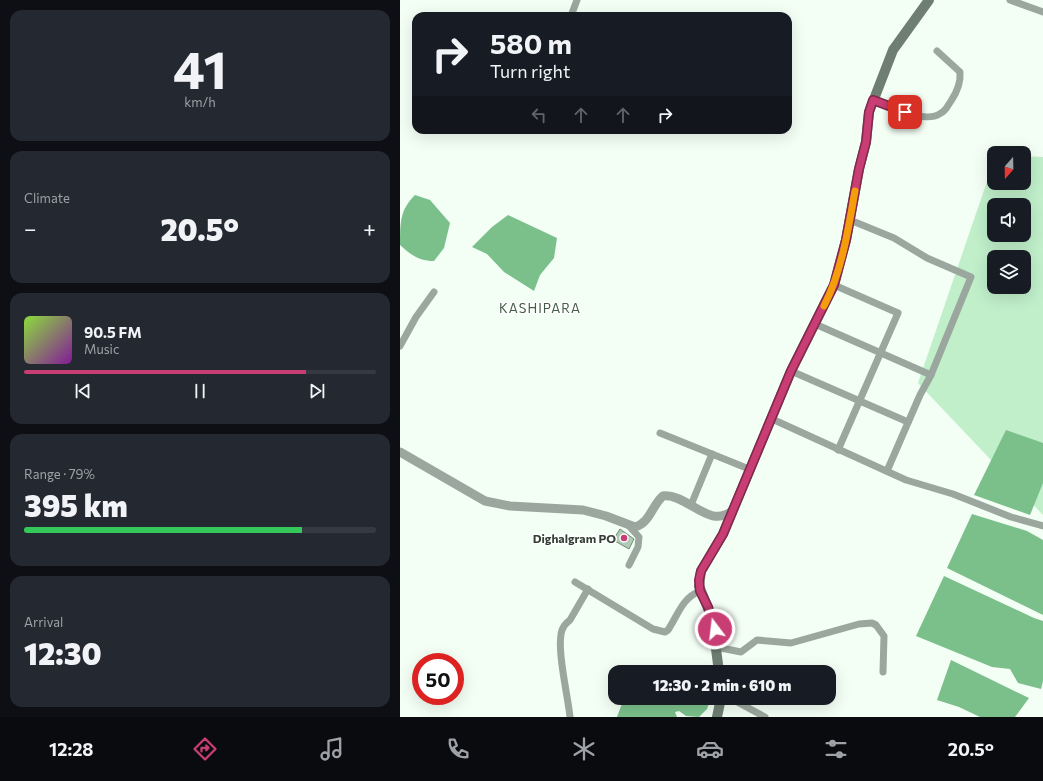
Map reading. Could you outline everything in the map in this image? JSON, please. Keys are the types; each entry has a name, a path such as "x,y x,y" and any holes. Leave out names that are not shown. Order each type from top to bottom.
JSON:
{"main road":[{"path":"718,665 712,618 700,591 699,580 701,571 723,534 791,371 834,285 850,220 866,142 869,112 873,100 893,50 929,0"},
{"path":"717,717 720,705"}],"street":[{"path":"572,12 577,0"},
{"path":"1010,0 1043,12"},
{"path":"873,100 915,115 934,116 941,114 953,98 961,79 960,72 937,51"},
{"path":"850,220 894,238 927,258 972,277 931,375 920,395 887,471"},
{"path":"834,285 898,313 879,352 838,450"},
{"path":"400,346 416,317 434,292"},
{"path":"815,324 931,375"},
{"path":"791,371 908,422"},
{"path":"772,419 923,487 953,494 1011,517 1043,526"},
{"path":"660,433 749,469"},
{"path":"400,452 486,501 510,506 583,510 606,516 635,527 641,526 663,496 674,497 714,516 723,516 733,510"},
{"path":"691,505 712,454"},
{"path":"714,516 721,526 723,534"},
{"path":"629,526 639,537 638,547 629,565"},
{"path":"575,582 653,629 665,632 671,626 685,601 693,594 700,591"},
{"path":"570,717 561,636 565,623 570,620 588,590"},
{"path":"716,647 741,652 757,640 792,643 859,624 872,623 876,625 884,636 883,672"},
{"path":"743,705 766,717"}],"shaded area":[{"path":"1031,156 1043,157 1043,515 918,383 987,181 987,190 1031,190"},
{"path":"415,195 430,200 450,223 444,248 434,261 416,257 400,245 402,217 406,206"},
{"path":"508,215 557,238 554,258 540,275 534,291 504,272 487,254 472,247 492,227"},
{"path":"1006,430 1043,443 1043,483 1030,515 974,495"},
{"path":"972,514 1027,531 1043,540 1043,615 947,568"},
{"path":"944,576 1043,621 1043,681 1041,689 1018,683 1010,669 992,667 916,636"},
{"path":"951,660 1029,698 1015,717 980,717 959,707 937,700"},
{"path":"621,705 708,705 707,709 699,717 686,716 679,711 675,712 677,717 617,717"}],"building":[{"name":"Dighalgram PO","path":"620,529 634,539 629,549 613,540"}],"slow traffic":[{"path":"824,306 834,285 839,269 855,191"}],"place":[{"name":"Dighalgram PO","path":"624,538"}],"district":[{"name":"KASHIPARA","path":"540,308"}],"route":[{"path":"715,629 708,607 700,591 699,580 701,571 704,563 723,534 791,371 834,285 846,240 859,169 864,155 867,124 873,100 905,112"}]}
